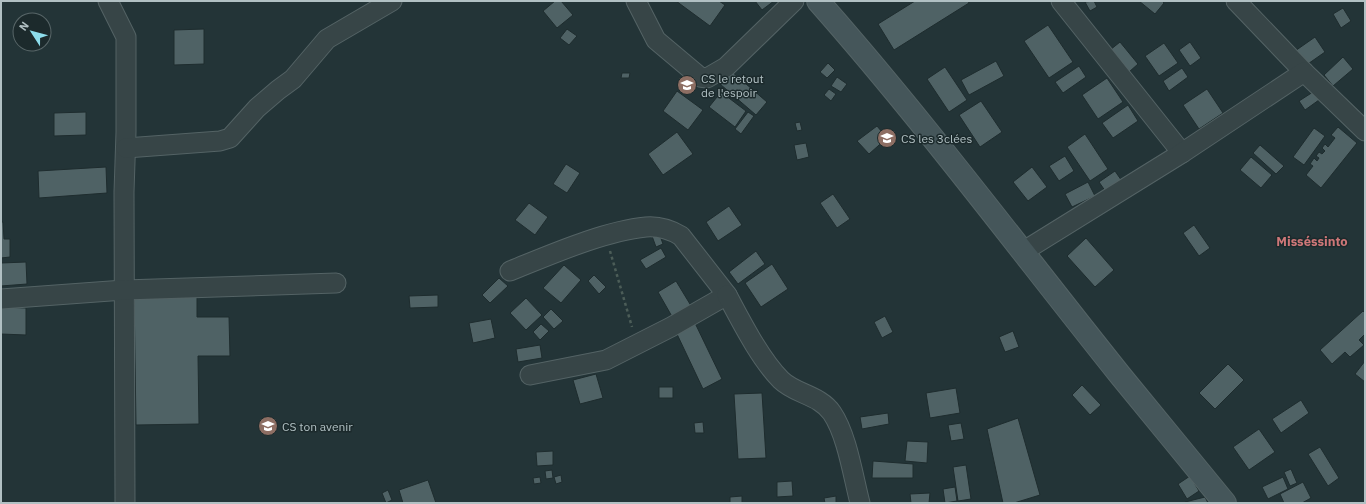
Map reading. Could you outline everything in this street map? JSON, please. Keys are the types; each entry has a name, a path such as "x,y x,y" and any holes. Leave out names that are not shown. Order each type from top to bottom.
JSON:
{"main road":[{"path":"818,1 873,64 1024,251 1120,375 1225,503"}],"street":[{"path":"108,1 126,37 124,290 125,503"},
{"path":"126,148 220,141 230,138 258,108 299,73 312,55 327,39 392,1"},
{"path":"636,1 656,40 700,77 707,78 726,67 794,1"},
{"path":"1061,1 1182,154"},
{"path":"1236,1 1304,72 1365,131"},
{"path":"1024,251 1182,154 1304,72"},
{"path":"510,271 605,235 647,227 671,230 681,236 727,295 768,364 782,381 816,399 831,411 840,426 860,503"},
{"path":"1,299 124,290 336,283"},
{"path":"530,375 606,360 727,295"}],"path":[{"path":"605,235 625,306 638,344"}],"building":[{"path":"555,1 561,1 573,15 557,28 543,11"},
{"path":"676,1 719,1 725,5 710,26"},
{"path":"755,1 774,1 762,10"},
{"path":"915,1 968,1 969,3 894,50 878,24"},
{"path":"1094,1 1097,7 1090,11 1085,2"},
{"path":"1139,1 1162,1 1164,3 1155,14"},
{"path":"1343,8 1351,21 1341,28 1333,14"},
{"path":"1048,25 1073,62 1049,78 1024,41"},
{"path":"204,29 204,64 174,65 174,30"},
{"path":"567,29 577,36 569,45 560,38"},
{"path":"1315,37 1325,52 1305,66 1295,51"},
{"path":"1120,42 1138,64 1129,72 1110,50"},
{"path":"1190,42 1201,58 1190,66 1179,50"},
{"path":"1164,43 1178,63 1159,76 1145,56"},
{"path":"1343,57 1353,69 1333,86 1324,75"},
{"path":"996,61 1004,76 969,95 961,80"},
{"path":"828,63 835,70 827,78 820,72"},
{"path":"1079,66 1086,77 1063,93 1055,82"},
{"path":"945,67 967,100 949,112 927,79"},
{"path":"1182,68 1188,77 1169,91 1163,81"},
{"path":"731,71 767,102 756,115 720,84"},
{"path":"622,73 630,73 629,78 621,78"},
{"path":"837,77 847,84 841,92 831,86"},
{"path":"1107,78 1123,102 1098,119 1082,95"},
{"path":"829,89 836,94 831,101 824,95"},
{"path":"1207,89 1223,113 1199,129 1183,105"},
{"path":"677,91 703,110 688,130 663,111"},
{"path":"721,92 746,111 735,127 709,107"},
{"path":"1313,92 1319,100 1305,110 1299,101"},
{"path":"981,101 1002,132 980,147 959,115"},
{"path":"1128,105 1138,121 1113,138 1102,123"},
{"path":"86,112 86,135 54,136 54,113"},
{"path":"748,112 754,116 741,134 735,129"},
{"path":"800,122 802,130 797,131 795,123"},
{"path":"877,126 887,138 869,154 857,141"},
{"path":"1338,127 1357,143 1321,188 1306,175 1313,166 1310,164 1314,158 1317,161 1319,158 1316,156 1319,152 1322,154 1325,151 1322,148 1325,144 1328,147 1335,138 1331,135"},
{"path":"1314,128 1325,136 1304,165 1293,157"},
{"path":"677,132 693,154 663,175 648,154"},
{"path":"1085,134 1108,169 1090,181 1067,147"},
{"path":"806,143 809,157 797,160 794,145"},
{"path":"1260,145 1284,166 1276,174 1253,153"},
{"path":"1065,156 1074,171 1059,181 1049,166"},
{"path":"1251,157 1272,175 1261,188 1240,170"},
{"path":"566,164 580,173 567,193 553,184"},
{"path":"106,167 107,193 39,198 38,171"},
{"path":"1032,167 1047,187 1028,201 1013,182"},
{"path":"1115,171 1124,184 1108,195 1099,182"},
{"path":"1088,182 1095,196 1072,207 1065,194"},
{"path":"833,194 850,219 837,228 820,203"},
{"path":"529,203 548,217 535,235 515,220"},
{"path":"729,206 742,225 718,241 706,222"},
{"path":"1,222 3,222 4,239 10,239 10,257 1,258"},
{"path":"1194,225 1210,248 1199,256 1183,233"},
{"path":"659,233 663,244 656,247 652,236"},
{"path":"1086,238 1114,270 1095,287 1067,256"},
{"path":"661,248 666,257 646,269 640,260"},
{"path":"756,251 765,264 738,284 729,272"},
{"path":"26,262 27,284 1,286 1,263"},
{"path":"772,264 788,289 761,307 745,283"},
{"path":"564,265 581,280 561,303 543,288"},
{"path":"594,275 606,287 599,294 588,281"},
{"path":"499,278 508,286 490,303 482,295"},
{"path":"676,281 693,309 674,320 658,292"},
{"path":"197,292 197,317 229,317 230,356 198,356 199,424 136,425 134,293"},
{"path":"438,295 438,307 410,308 409,296"},
{"path":"526,298 542,315 526,330 510,313"},
{"path":"1,307 26,308 26,335 1,334"},
{"path":"551,309 563,321 554,329 543,317"},
{"path":"1363,311 1365,313 1365,334 1359,340 1364,345 1350,357 1345,352 1332,364 1320,350"},
{"path":"885,316 893,332 882,338 874,322"},
{"path":"491,319 495,338 473,343 469,323"},
{"path":"695,323 722,379 703,389 676,332"},
{"path":"541,324 549,331 540,340 533,332"},
{"path":"1013,331 1019,347 1005,352 999,337"},
{"path":"540,345 542,358 518,362 516,349"},
{"path":"1365,361 1365,382 1355,374"},
{"path":"1228,364 1244,380 1215,409 1199,393"},
{"path":"596,374 603,398 580,404 573,380"},
{"path":"1082,385 1101,405 1090,415 1072,395"},
{"path":"659,387 673,387 673,398 659,398"},
{"path":"956,388 960,413 930,418 926,393"},
{"path":"762,393 766,458 738,459 734,394"},
{"path":"1301,400 1309,413 1281,433 1272,419"},
{"path":"888,413 889,424 862,429 860,417"},
{"path":"1018,418 1040,495 1014,503 1003,503 987,429"},
{"path":"703,422 704,433 695,433 694,423"},
{"path":"961,423 964,439 951,441 948,425"},
{"path":"1259,429 1275,452 1249,470 1233,447"},
{"path":"907,441 928,442 927,463 905,461"},
{"path":"1320,447 1339,478 1328,486 1308,454"},
{"path":"553,451 553,465 537,466 536,452"},
{"path":"873,461 913,464 913,478 872,478"},
{"path":"966,465 971,499 958,501 953,467"},
{"path":"1291,469 1297,483 1290,486 1284,472"},
{"path":"552,470 553,478 546,479 545,471"},
{"path":"561,475 562,482 556,484 554,477"},
{"path":"1190,476 1199,491 1187,499 1178,484"},
{"path":"540,477 541,483 534,484 533,478"},
{"path":"1283,477 1288,489 1268,499 1262,487"},
{"path":"428,480 436,503 403,503 399,490"},
{"path":"792,481 793,496 777,497 777,482"},
{"path":"1303,482 1311,498 1302,503 1284,503 1280,494"},
{"path":"955,487 957,501 945,503 943,489"},
{"path":"388,490 392,500 386,503 382,493"},
{"path":"930,493 929,503 911,503 910,494"},
{"path":"742,496 742,503 730,503 730,497"},
{"path":"836,496 836,503 825,503 824,498"},
{"path":"1205,497 1208,503 1185,502"}],"place":[{"name":"CS le retout de l'espoir","path":"687,85"},
{"name":"CS les 3clées","path":"887,138"},
{"name":"CS ton avenir","path":"268,426"}],"district":[{"name":"Misséssinto","path":"1312,241"}]}
